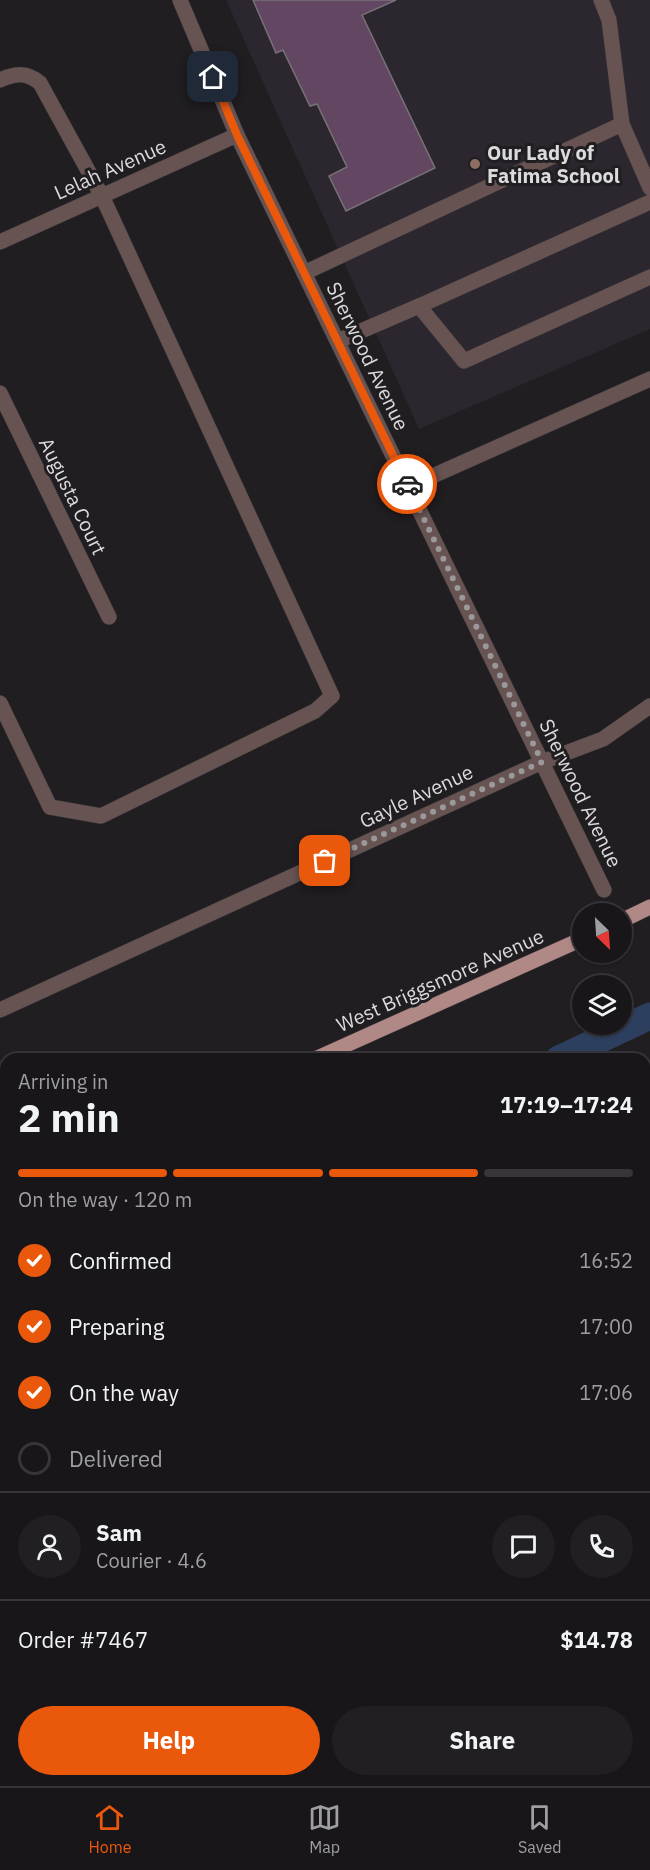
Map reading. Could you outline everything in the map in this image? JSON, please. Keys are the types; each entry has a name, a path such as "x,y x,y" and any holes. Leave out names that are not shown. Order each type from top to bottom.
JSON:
{"main road":[{"path":"632,916 650,907"},
{"name":"West Briggsmore Avenue","path":"328,1053 572,943"}],"street":[{"name":"Sherwood Avenue","path":"180,0 237,135 604,890"},
{"path":"601,0 609,20 622,124 650,188"},
{"path":"0,80 14,74 31,75 40,83 102,196 332,696 315,711 100,816 50,807 0,703"},
{"path":"304,273 622,124"},
{"name":"Lelah Avenue","path":"0,242 237,135"},
{"path":"338,341 650,202"},
{"path":"419,306 464,361 650,277"},
{"path":"408,487 650,379"},
{"name":"Augusta Court","path":"0,393 109,617"},
{"name":"Gayle Avenue","path":"0,1010 542,762 603,739 650,706"}],"shaded area":[{"name":"Our Lady of Fatima School","path":"226,0 650,0 650,329 419,429"}],"building":[{"path":"253,0 396,0 362,15 435,168 346,211 329,176 347,167 317,104 310,106 283,50 276,53"}],"waterway":[{"path":"572,1053 650,1016"}],"way so far":[{"path":"325,861 542,762 407,484"}],"place":[{"name":"Our Lady of Fatima School","path":"475,164"}],"route":[{"path":"213,77 237,135 407,484"}]}
